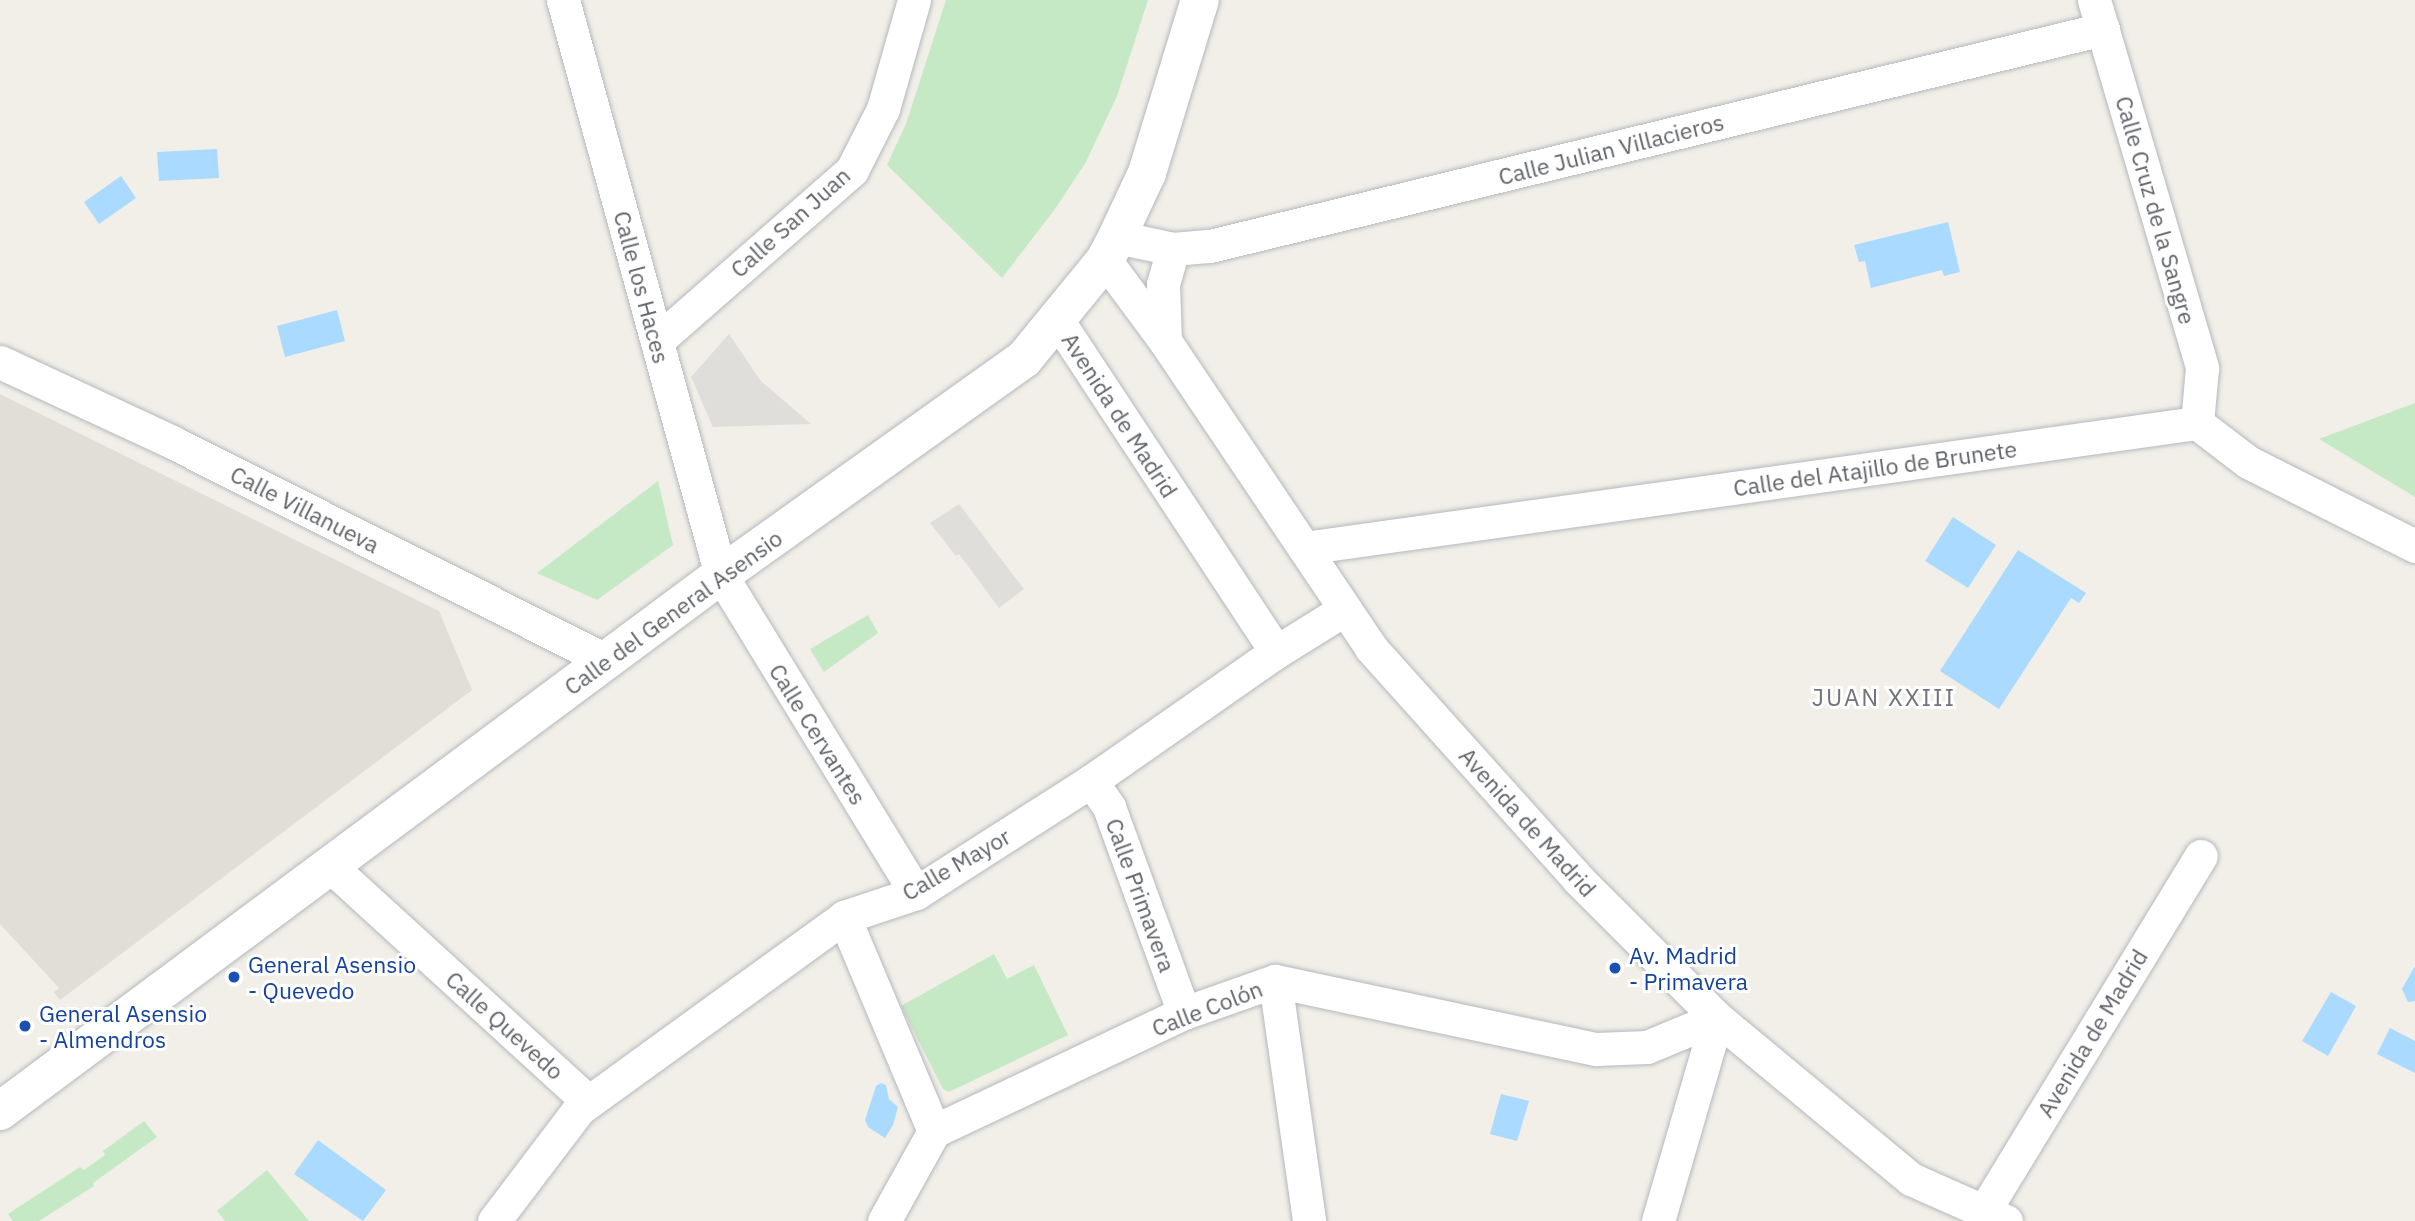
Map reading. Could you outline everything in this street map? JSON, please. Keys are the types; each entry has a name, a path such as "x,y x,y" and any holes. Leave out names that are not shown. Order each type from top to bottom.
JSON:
{"main road":[{"name":"Calle del General Asensio","path":"2,1107 721,575 1024,359 1111,248 1147,173 1199,0"}],"street":[{"name":"Calle los Haces","path":"563,0 721,575"},
{"name":"Calle San Juan","path":"657,341 852,170 883,109 914,0"},
{"name":"Calle Julian Villacieros","path":"1111,248 1173,249 1210,246 2099,14"},
{"name":"Calle Cruz de la Sangre","path":"2099,14 2202,368 2197,423"},
{"name":"Avenida de Madrid","path":"1111,248 1165,341 1371,648 1569,869 1717,1018 1911,1179 1995,1216 2201,856"},
{"path":"1165,341 1163,284 1173,249"},
{"name":"Avenida de Madrid","path":"1056,318 1276,652"},
{"name":"Calle Villanueva","path":"0,362 172,442 607,660"},
{"path":"2197,423 2248,462 2415,546"},
{"name":"Calle del Atajillo de Brunete","path":"1304,548 2197,423"},
{"name":"Calle Cervantes","path":"721,575 916,893"},
{"name":"Calle Mayor","path":"494,1221 579,1109 588,1101 844,917 916,893 1091,780 1276,652 1345,610"},
{"name":"Calle Primavera","path":"1091,780 1109,807 1184,1013"},
{"name":"Calle Quevedo","path":"328,864 588,1101"},
{"path":"844,917 934,1131 884,1221"},
{"path":"1275,981 1309,1221"},
{"name":"Calle Colón","path":"934,1131 1184,1013 1275,981 1596,1049 1647,1047 1717,1018"},
{"path":"1658,1221 1717,1018"}],"shaded area":[{"path":"729,334 761,381 811,424 713,427 691,377"},
{"path":"0,394 439,611 472,690 60,1000 54,992 59,988 0,924"},
{"path":"959,504 1024,589 999,608 959,554 956,556 930,523"}],"green space":[{"path":"946,0 1148,0 1117,96 1086,162 1055,209 1002,278 887,165 906,124"},
{"path":"2415,403 2415,497 2319,439"},
{"path":"658,481 673,545 597,600 537,573"},
{"path":"868,615 878,633 824,672 810,649"},
{"path":"994,954 1007,979 1034,965 1068,1035 949,1092 943,1089 901,1006"},
{"path":"144,1121 157,1137 93,1183 94,1186 39,1221 13,1221 8,1214 80,1167 84,1170 105,1155 103,1151"},
{"path":"267,1170 309,1221 225,1221 217,1211"}],"water":[{"path":"217,149 219,178 159,181 157,152"},
{"path":"121,176 136,198 99,224 84,202"},
{"path":"1948,222 1960,272 1944,276 1942,270 1871,288 1865,261 1859,262 1854,245"},
{"path":"337,310 345,341 285,357 277,326"},
{"path":"1953,517 1996,545 1968,588 1925,561"},
{"path":"2018,550 2086,593 2079,603 2071,598 1999,709 1940,671"},
{"path":"2415,966 2415,1001 2408,1002 2402,989"},
{"path":"2331,992 2356,1006 2328,1056 2302,1041"},
{"path":"2390,1028 2415,1041 2415,1073 2377,1054"},
{"path":"881,1083 886,1085 889,1099 898,1107 893,1125 885,1138 868,1127 865,1120 876,1086"},
{"path":"1501,1094 1529,1101 1517,1141 1490,1134"},
{"path":"318,1140 386,1190 363,1221 294,1174"}],"place":[{"name":"Av. Madrid - Primavera","path":"1615,968"},
{"name":"General Asensio - Quevedo","path":"234,977"},
{"name":"General Asensio - Almendros","path":"25,1026"}],"district":[{"name":"JUAN XXIII","path":"1884,698"}]}
